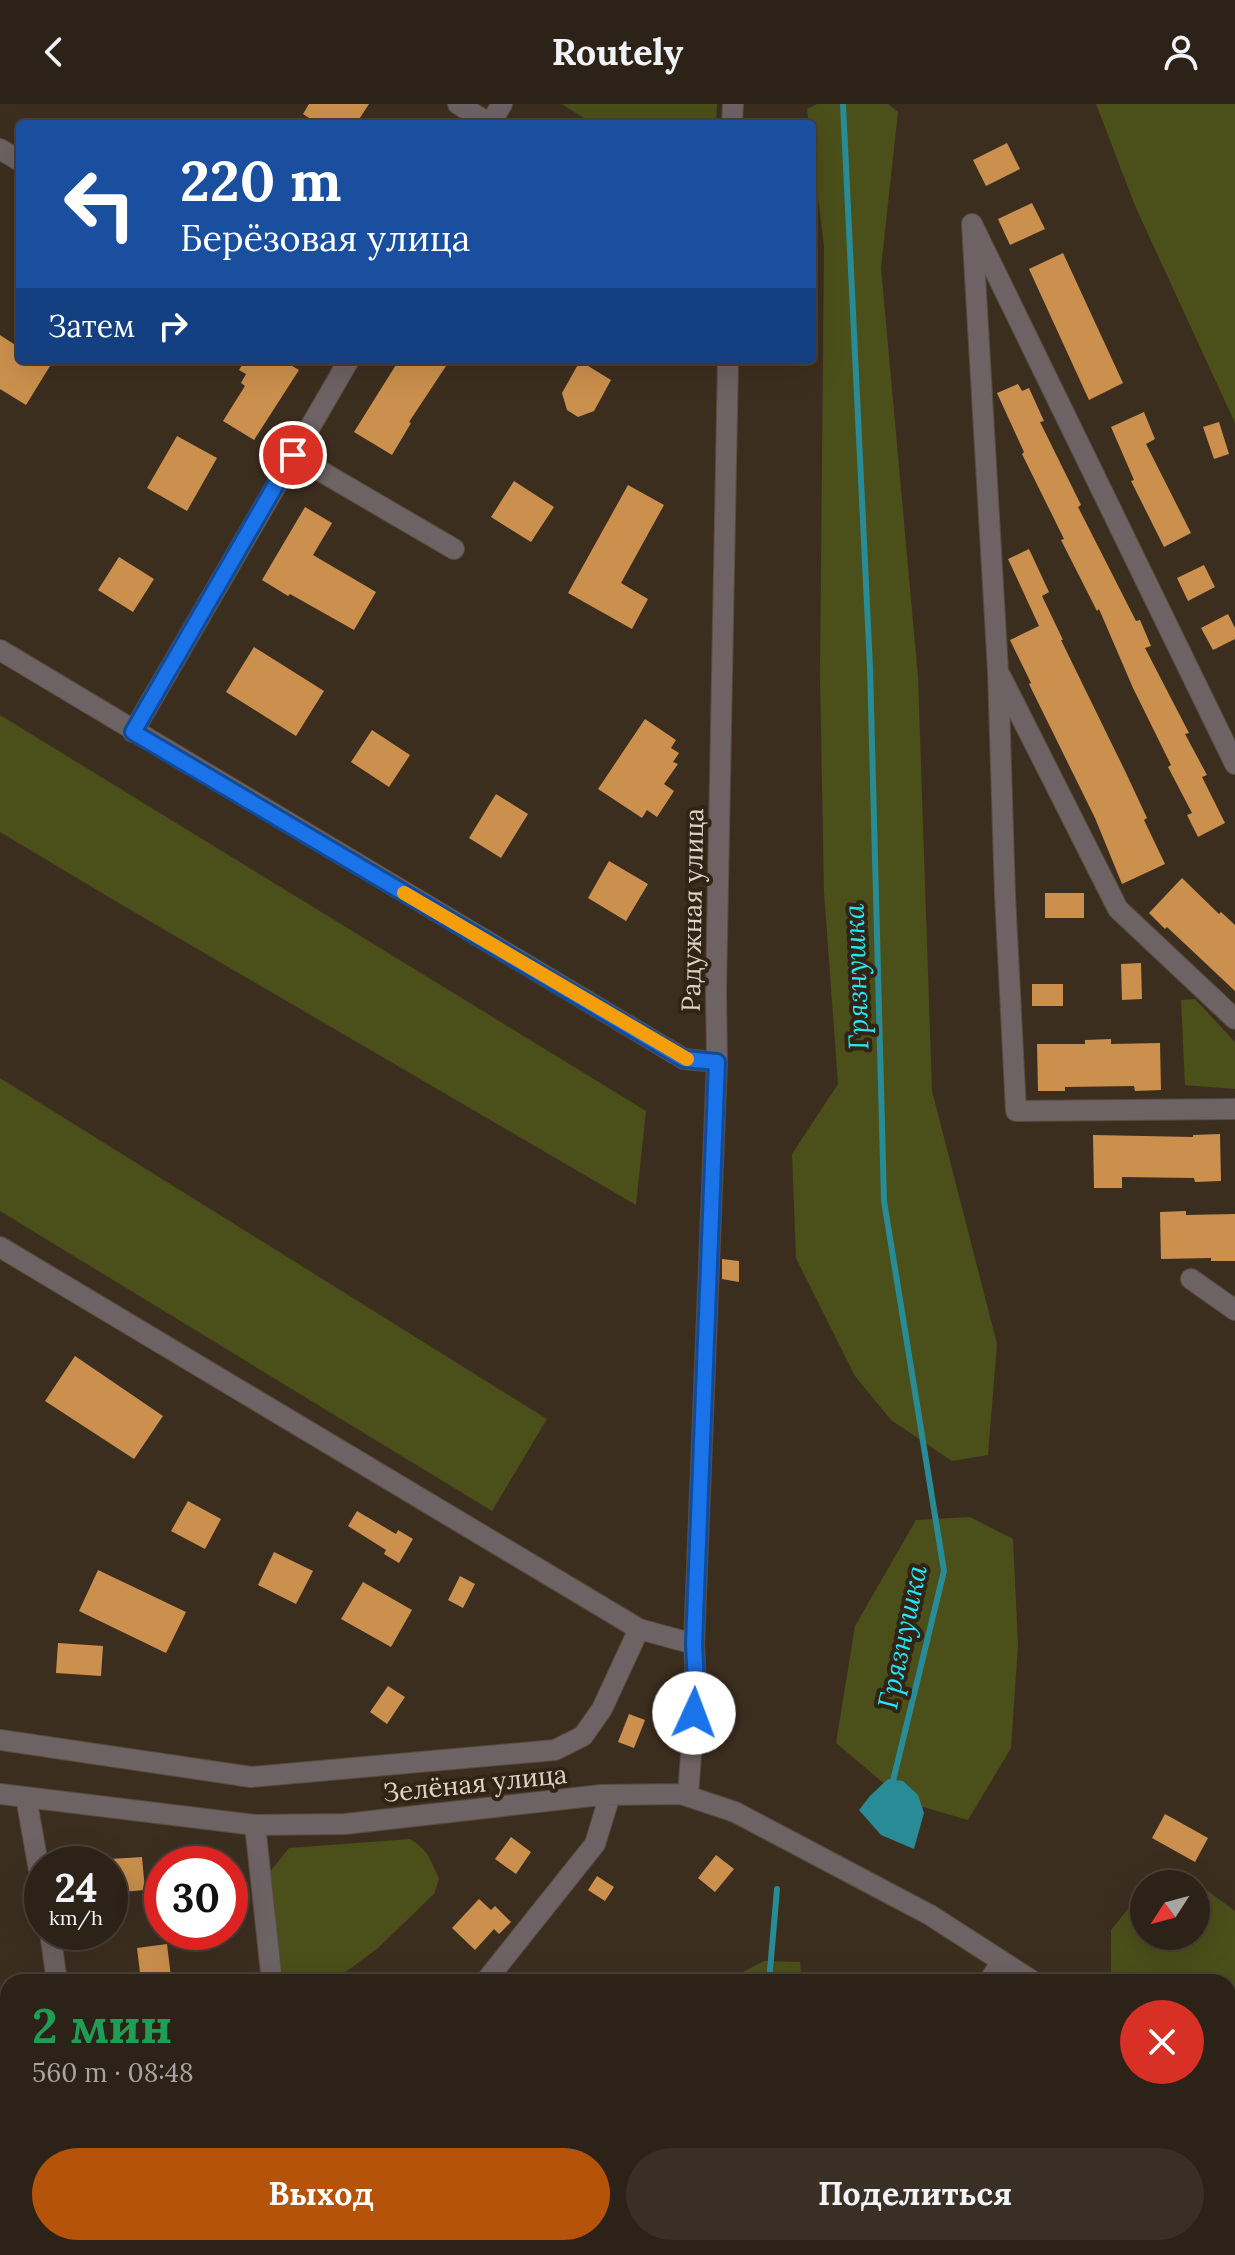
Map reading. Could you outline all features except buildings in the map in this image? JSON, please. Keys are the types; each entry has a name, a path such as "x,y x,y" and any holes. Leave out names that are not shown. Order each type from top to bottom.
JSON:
{"street":[{"path":"458,104 484,120"},
{"path":"1235,764 972,224 998,671 1016,1111 1235,1109"},
{"path":"133,732 347,364"},
{"name":"Радужная улица","path":"688,1796 696,1686 694,1644 717,1062 728,364"},
{"path":"293,455 454,549"},
{"path":"0,650 684,1059 717,1062"},
{"path":"998,671 1118,909 1235,1019"},
{"path":"0,1247 639,1629 694,1644"},
{"path":"1191,1279 1235,1310"},
{"path":"0,1740 251,1777 555,1750 583,1736 602,1709 639,1629"},
{"name":"Зелёная улица","path":"0,1794 255,1825 345,1824 610,1795 681,1794 735,1812 930,1915 1021,1974"},
{"path":"491,1974 595,1844 610,1795"},
{"path":"26,1797 35,1846"},
{"path":"255,1825 271,1974"},
{"path":"53,1950 56,1974"},
{"path":"994,1974 1002,1962"}],"green space":[{"path":"562,104 717,104 716,120 587,120"},
{"path":"817,104 888,104 898,112 881,268 918,677 932,1091 997,1344 988,1455 952,1461 891,1420 855,1376 796,1258 792,1154 838,1084 824,892 820,675 824,246 816,182 816,120 808,120 807,109"},
{"path":"1096,104 1235,104 1235,423 1136,208"},
{"path":"0,715 646,1111 636,1205 0,832"},
{"path":"1195,999 1235,1042 1235,1089 1185,1085 1181,1000"},
{"path":"0,1078 547,1419 492,1511 0,1211"},
{"path":"970,1517 1013,1539 1018,1645 1011,1748 968,1820 906,1802 836,1743 855,1626 916,1520"},
{"path":"410,1839 425,1851 439,1879 434,1894 378,1948 343,1974 282,1974 269,1873 289,1848"},
{"path":"1210,1893 1235,1911 1235,1974 1111,1974 1111,1930 1130,1906 1130,1950 1210,1950"},
{"path":"764,1961 800,1962 801,1974 739,1974"}],"water":[{"path":"888,1779 903,1781 918,1795 924,1813 914,1849 881,1835 859,1810"}],"waterway":[{"name":"Грязнушка","path":"843,104 870,667 884,1201 944,1571 892,1785"},
{"name":"Грязнушка","path":"770,1974 777,1889"}],"slow traffic":[{"path":"404,893 687,1059"}],"route":[{"path":"293,455 133,732 684,1059 717,1062 694,1644 694,1713"}]}
